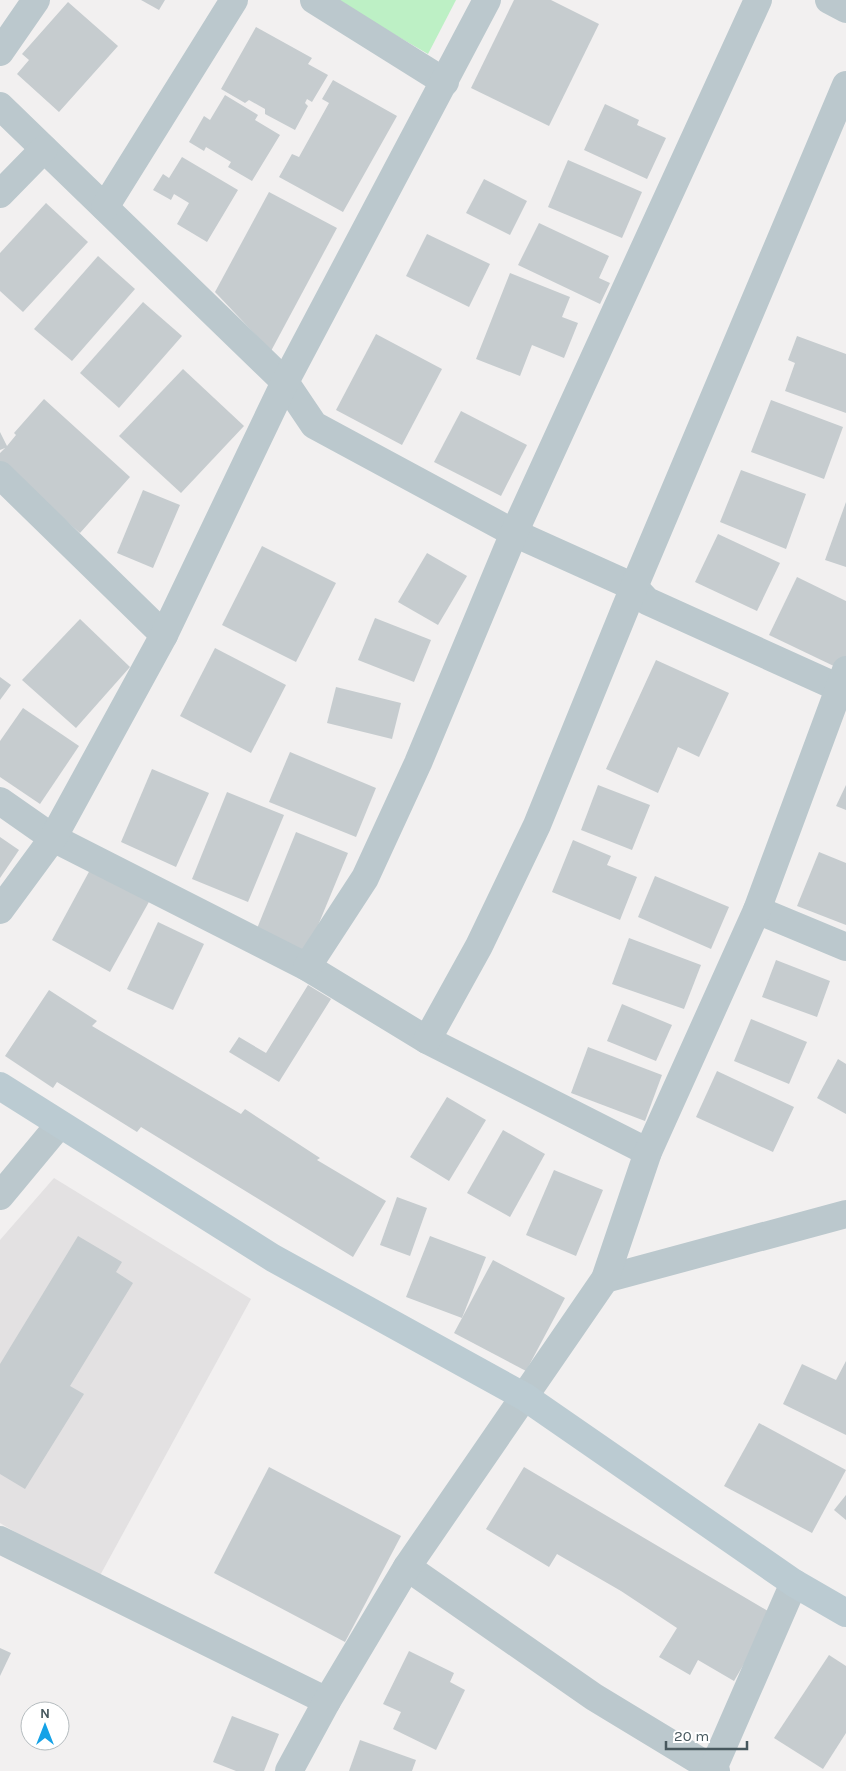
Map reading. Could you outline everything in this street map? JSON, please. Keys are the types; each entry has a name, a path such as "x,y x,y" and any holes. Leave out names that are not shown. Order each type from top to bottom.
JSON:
{"main road":[{"path":"0,1086 273,1258 525,1397 794,1583 846,1613"}],"street":[{"path":"0,52 36,0"},
{"path":"105,207 234,0"},
{"path":"314,0 445,82"},
{"path":"0,910 54,838 164,635 285,382 487,0"},
{"path":"307,967 365,878 418,764 514,533 758,0"},
{"path":"829,0 846,9"},
{"path":"427,1040 479,946 537,825 634,587 846,85"},
{"path":"0,106 285,382 314,425 514,533 634,587 647,600 844,683 758,910 648,1152 604,1279 525,1397 406,1567 327,1701 289,1771"},
{"path":"0,194 44,149"},
{"path":"0,475 164,635"},
{"path":"0,802 54,838 307,967 427,1040 648,1152"},
{"path":"758,910 846,947"},
{"path":"0,1196 60,1125"},
{"path":"604,1279 846,1214"},
{"path":"0,1540 327,1701"},
{"path":"406,1567 594,1697 714,1770 794,1583"}],"shaded area":[{"path":"54,1178 251,1299 97,1581 0,1523 0,1240"}],"green space":[{"path":"335,0 456,0 428,54"}],"building":[{"path":"141,0 165,0 159,10"},
{"path":"514,0 551,0 599,24 549,126 471,88"},
{"path":"68,2 118,46 59,112 17,74 29,60 22,54"},
{"path":"256,27 312,58 308,64 328,75 312,102 307,99 305,103 308,106 295,130 265,114 265,109 249,100 245,103 221,89"},
{"path":"333,80 397,116 343,212 279,177 292,154 299,157 329,103 322,99"},
{"path":"225,95 258,115 255,120 280,135 252,181 228,167 231,162 206,147 204,151 189,142 204,116 210,120"},
{"path":"605,104 639,120 637,125 666,138 647,179 584,150"},
{"path":"182,157 238,190 207,242 177,224 189,203 174,194 171,200 153,190 163,174 169,178"},
{"path":"568,160 642,192 622,238 548,207"},
{"path":"484,179 527,201 510,235 466,213"},
{"path":"269,192 337,228 271,351 215,292"},
{"path":"46,203 88,242 23,312 0,291 0,253"},
{"path":"539,223 609,256 599,278 610,283 600,304 518,265"},
{"path":"427,234 490,264 469,307 406,276"},
{"path":"98,256 135,289 72,361 34,329"},
{"path":"510,273 570,297 562,317 578,323 564,358 532,345 520,376 476,359"},
{"path":"143,302 182,336 119,408 80,373"},
{"path":"376,334 442,369 402,445 336,410"},
{"path":"797,336 846,354 846,413 785,391 795,363 788,360"},
{"path":"183,369 244,426 181,493 119,436"},
{"path":"44,399 130,477 80,533 0,462 0,453 5,448 0,450 0,432 7,446 16,435 14,433"},
{"path":"771,400 843,427 824,479 751,452"},
{"path":"461,411 527,445 501,496 434,462"},
{"path":"741,470 806,494 786,549 720,522"},
{"path":"143,490 180,505 153,568 117,553"},
{"path":"846,502 846,567 825,560"},
{"path":"718,534 780,563 757,611 695,582"},
{"path":"262,546 336,583 296,662 222,625"},
{"path":"427,553 467,576 438,625 398,602"},
{"path":"797,577 846,601 846,658 840,669 769,635"},
{"path":"375,618 431,640 414,682 358,660"},
{"path":"80,619 130,667 76,728 22,680"},
{"path":"215,648 286,685 251,753 180,716"},
{"path":"656,660 729,693 699,757 678,747 658,793 606,769"},
{"path":"0,677 11,685 0,700"},
{"path":"336,687 401,703 392,739 327,723"},
{"path":"23,708 79,746 40,804 0,777 0,741"},
{"path":"290,752 376,788 356,837 269,802"},
{"path":"152,769 209,793 176,867 121,842"},
{"path":"598,785 650,805 632,850 581,830"},
{"path":"846,785 846,810 836,806"},
{"path":"227,792 284,815 248,902 192,879"},
{"path":"296,832 348,853 307,952 256,931"},
{"path":"0,837 19,850 0,878"},
{"path":"573,840 611,856 607,865 637,877 620,920 552,892"},
{"path":"819,852 846,863 846,925 797,906"},
{"path":"91,868 150,900 110,972 52,940"},
{"path":"655,876 729,907 711,949 638,917"},
{"path":"158,922 204,944 173,1010 127,989"},
{"path":"629,938 701,965 684,1009 612,984"},
{"path":"776,960 830,981 817,1017 762,997"},
{"path":"308,985 331,999 279,1082 229,1052 239,1037 266,1053"},
{"path":"49,990 97,1021 92,1026 241,1114 245,1109 320,1158 317,1160 386,1201 353,1257 141,1127 137,1132 57,1082 53,1088 5,1056"},
{"path":"622,1004 672,1025 656,1061 607,1041"},
{"path":"751,1019 807,1042 789,1084 734,1061"},
{"path":"588,1047 662,1075 645,1121 571,1093"},
{"path":"838,1059 846,1064 846,1114 817,1098"},
{"path":"717,1071 794,1107 773,1152 696,1117"},
{"path":"447,1097 486,1120 449,1181 410,1157"},
{"path":"503,1130 545,1154 510,1217 467,1193"},
{"path":"554,1170 603,1190 576,1256 526,1235"},
{"path":"397,1197 427,1208 410,1256 380,1245"},
{"path":"78,1236 122,1262 116,1272 133,1283 70,1386 84,1394 25,1489 0,1474 0,1364"},
{"path":"430,1236 486,1257 462,1318 406,1297"},
{"path":"493,1260 565,1298 526,1371 454,1333"},
{"path":"846,1361 846,1435 783,1404 802,1364 836,1380"},
{"path":"759,1423 846,1470 812,1533 724,1486"},
{"path":"269,1467 401,1536 345,1642 214,1573"},
{"path":"524,1467 773,1614 734,1681 698,1660 690,1675 659,1657 677,1628 621,1591 557,1554 549,1567 486,1529"},
{"path":"846,1495 846,1520 834,1510"},
{"path":"0,1648 11,1653 0,1676"},
{"path":"409,1651 454,1673 450,1682 465,1690 436,1750 393,1729 401,1712 383,1704"},
{"path":"829,1655 846,1666 846,1733 823,1769 774,1738"},
{"path":"232,1716 279,1734 264,1771 236,1771 213,1762"},
{"path":"360,1740 416,1760 412,1771 349,1771"}]}
